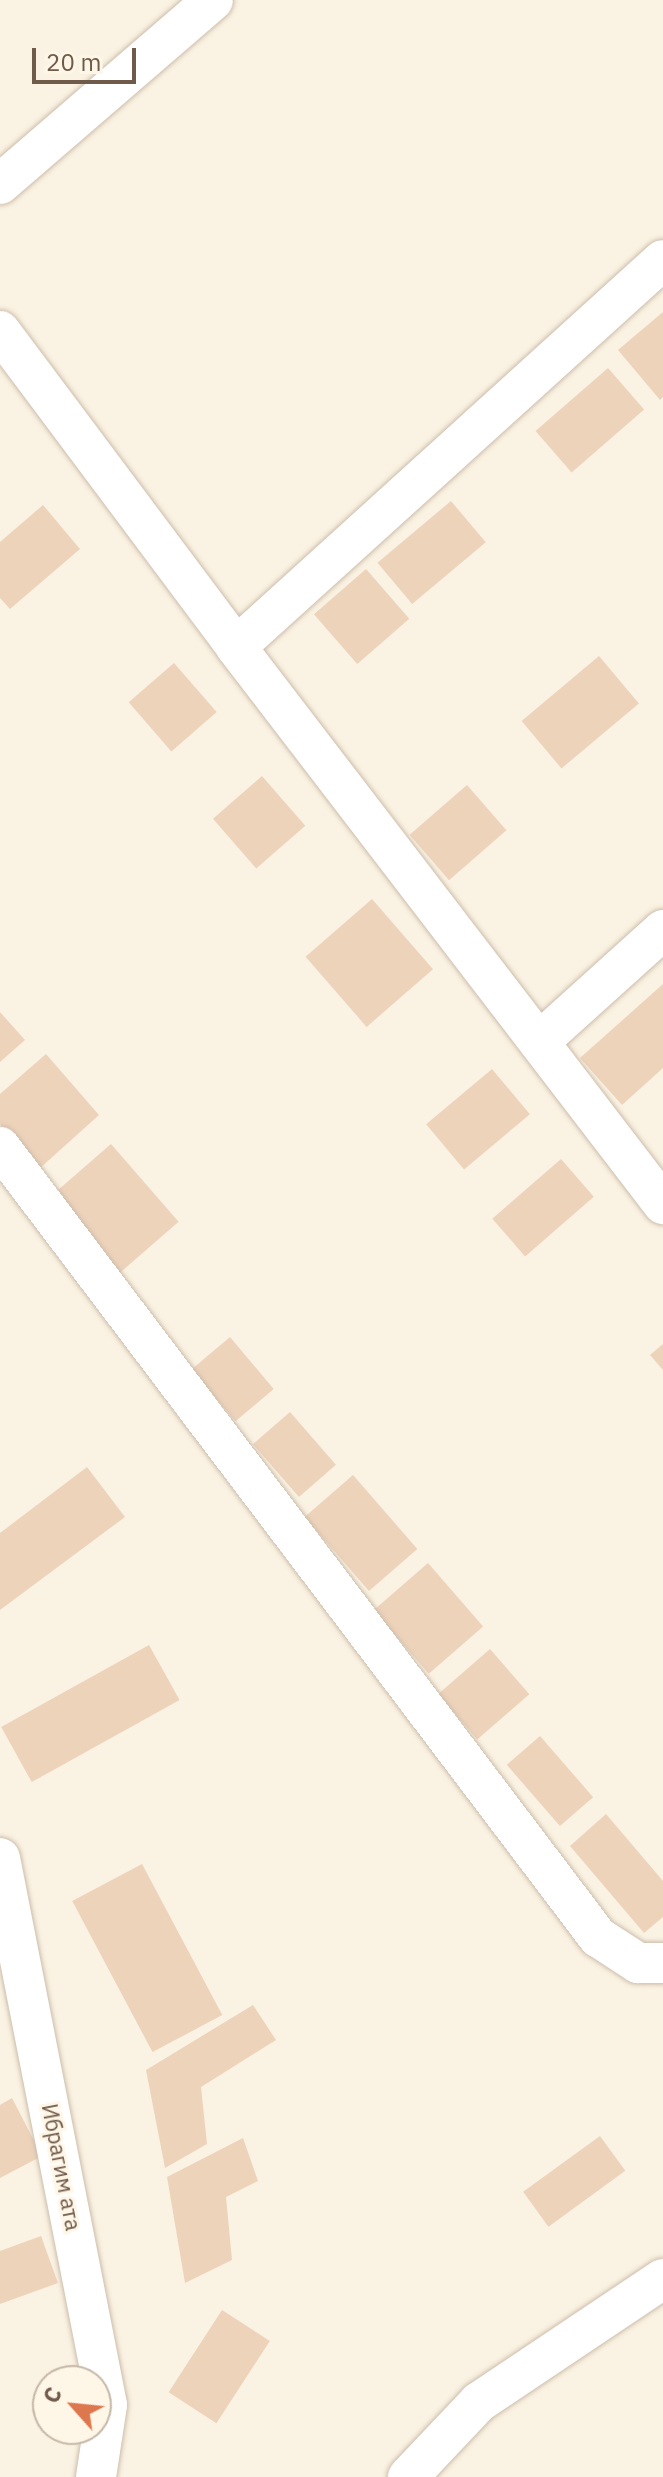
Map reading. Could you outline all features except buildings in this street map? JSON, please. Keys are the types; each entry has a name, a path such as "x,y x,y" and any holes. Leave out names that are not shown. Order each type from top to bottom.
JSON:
{"street":[{"path":"0,184 213,0"},
{"path":"236,647 663,260"},
{"path":"0,331 236,647 663,1204"},
{"path":"539,1042 663,930"},
{"path":"0,1147 598,1937 638,1963 663,1963"},
{"name":"Ибрагим ата","path":"0,1858 107,2405 96,2477"},
{"path":"408,2477 479,2402 663,2279"}]}
